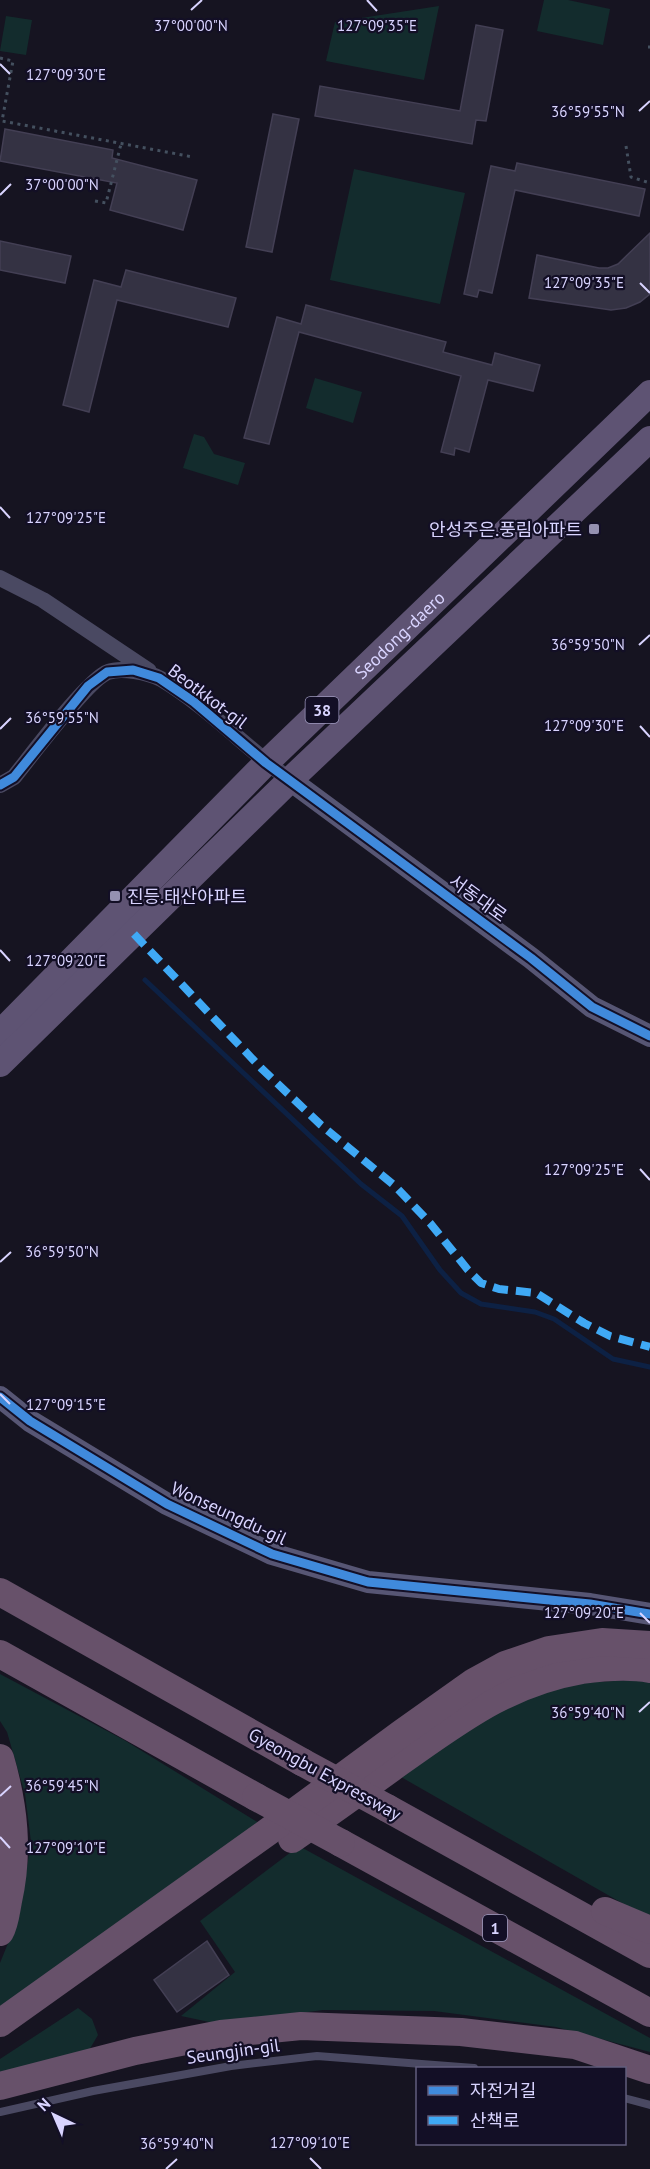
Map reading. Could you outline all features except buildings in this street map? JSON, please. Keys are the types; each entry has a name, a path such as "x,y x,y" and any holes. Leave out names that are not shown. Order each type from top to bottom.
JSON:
{"highway":[{"name":"Gyeongbu Expressway","path":"0,1592 650,1954"},
{"path":"0,2023 269,1832 474,1682 505,1665 549,1650 602,1642 650,1645"},
{"name":"1","path":"0,1654 650,2013"},
{"path":"0,2043 449,1727 493,1700 517,1688 566,1673 617,1667 650,1669"},
{"path":"0,1758 8,1787 15,1835 14,1875 0,1932"},
{"path":"481,1859 650,1930"},
{"path":"0,2086 135,2050 221,2034 301,2026 461,2032 575,2045 650,2070"}],"main road":[{"name":"Seodong-daero","path":"0,1033 266,763 650,393"},
{"name":"Seodong-daero","path":"0,1064 290,780 650,439"}],"street":[{"path":"0,578 43,600 159,678"},
{"name":"Beotkkot-gil","path":"0,785 14,777 88,687 107,672 133,670 159,678 194,702 266,763 290,780"},
{"name":"서동대로","path":"290,780 531,958 592,1007 650,1036"},
{"name":"Wonseungdu-gil","path":"0,1397 30,1421 166,1504 272,1554 368,1582 590,1604 650,1614"}],"lane":[{"name":"Seungjin-gil","path":"0,2112 93,2091 231,2066 317,2056 461,2067"},
{"path":"626,2099 650,2105"}],"path":[{"path":"0,58 13,61 2,121 193,157"},
{"path":"95,201 106,203 121,144"},
{"path":"626,146 631,177 650,183"}],"green space":[{"path":"544,0 568,0 610,9 603,45 537,31"},
{"path":"439,6 424,80 326,61 335,22"},
{"path":"6,16 32,20 26,55 0,51"},
{"path":"354,169 465,193 440,304 330,280"},
{"path":"315,378 362,392 353,423 306,408"},
{"path":"194,434 204,437 214,454 245,463 238,485 183,468"},
{"path":"0,1674 124,1740 259,1823 0,2008 0,1963 19,1916 31,1842 25,1794 7,1732 0,1721"},
{"path":"650,1679 650,1919 401,1777 513,1700 560,1684"},
{"path":"299,1846 650,2038 650,2052 556,2027 434,2011 323,2010 219,2024 181,2016 235,1972 200,1921"},
{"path":"78,2008 92,2019 98,2035 88,2052 0,2077 0,2059"}],"waterway":[{"path":"145,980 361,1184 402,1216 440,1270 461,1293 481,1304 535,1312 554,1319 613,1359 650,1367"}],"marked path":[{"path":"134,934 261,1068 321,1125 395,1186 481,1283 499,1289 536,1293 584,1323 610,1336 650,1347"}],"cycle path":[{"path":"0,785 14,777 88,686 107,672 133,670 159,678 194,702 266,763 531,958 592,1007 650,1036"},
{"path":"0,1397 30,1421 167,1504 272,1554 368,1582 590,1604 650,1614"}],"place":[{"name":"안성주은.풍림아파트","path":"594,529"},
{"name":"진등.태산아파트","path":"115,896"}]}
